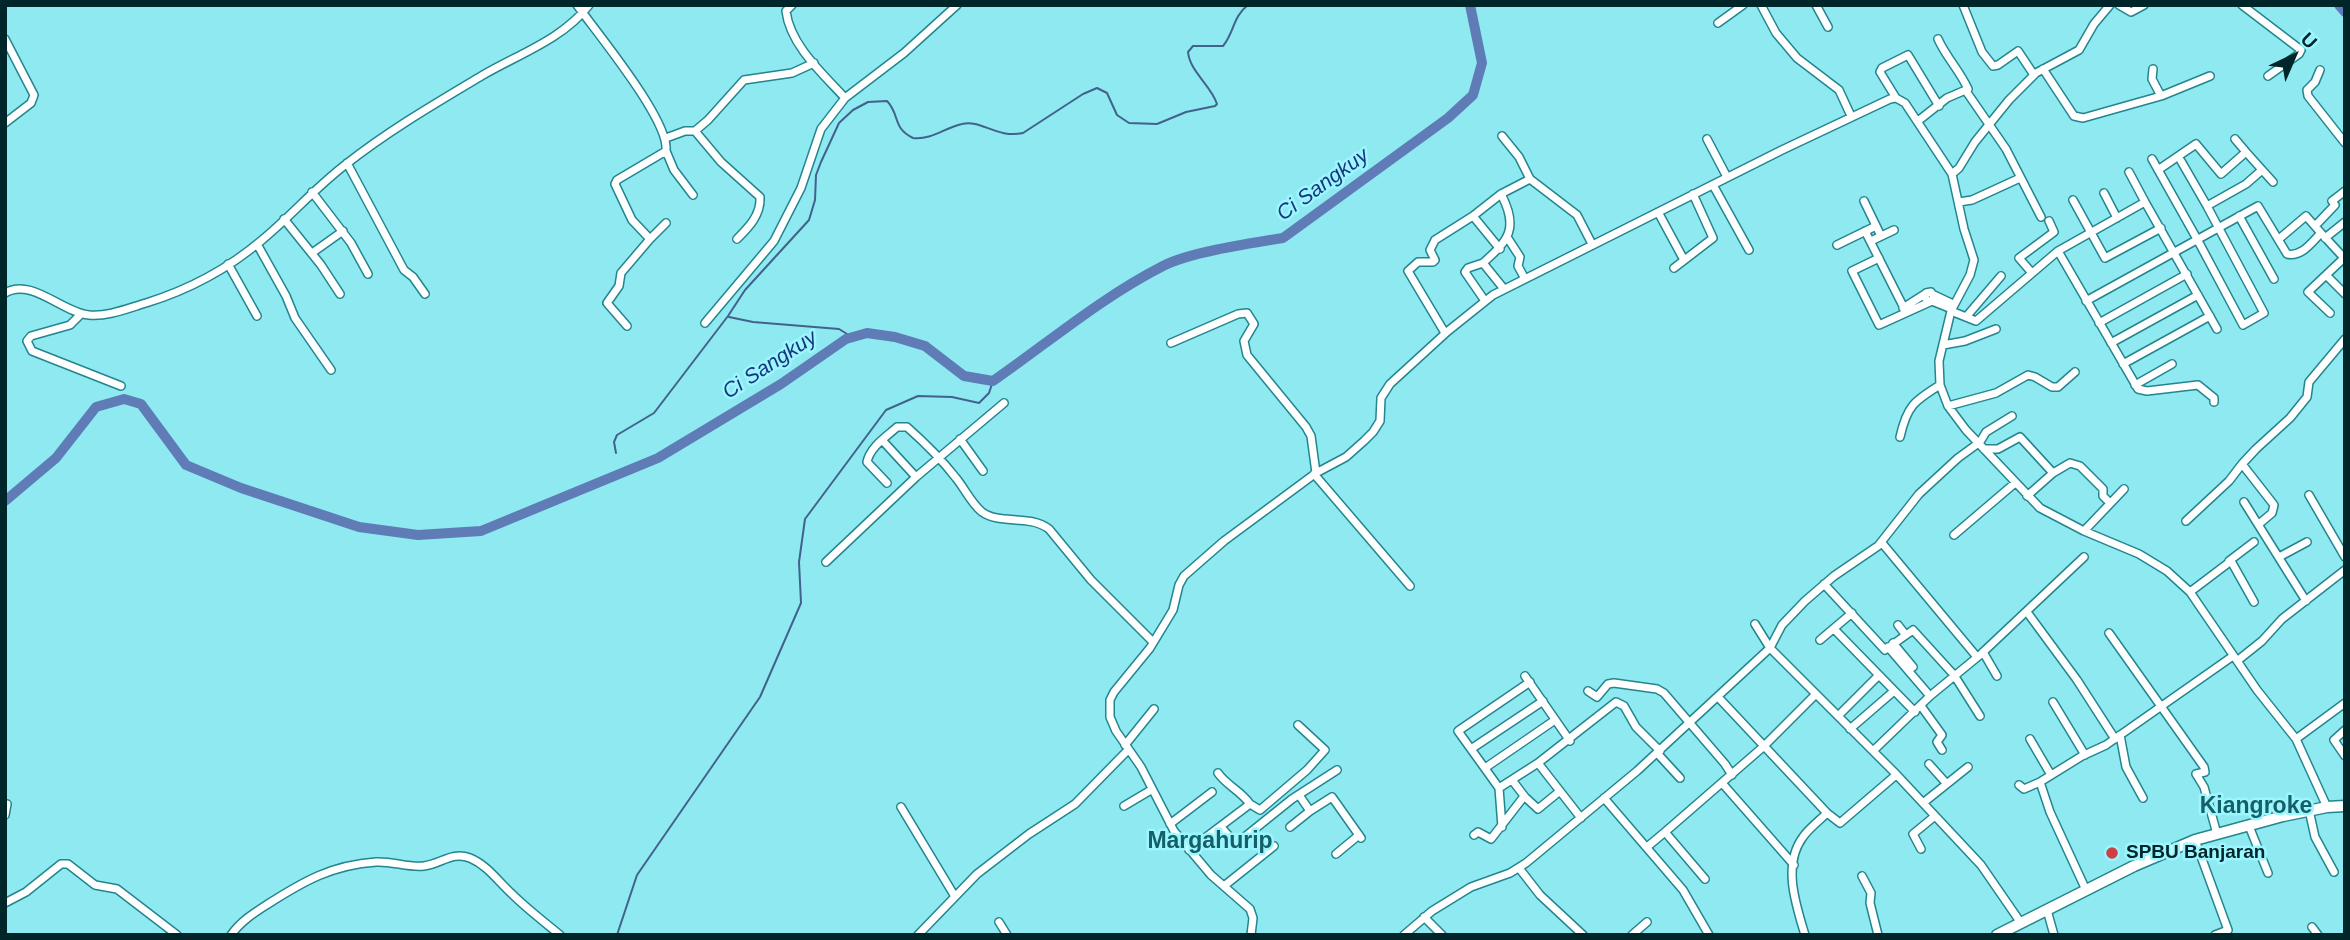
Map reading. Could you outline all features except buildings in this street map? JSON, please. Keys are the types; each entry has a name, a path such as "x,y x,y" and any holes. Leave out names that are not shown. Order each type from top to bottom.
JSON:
{"main road":[{"path":"1997,935 2153,857 2195,841 2309,810 2345,806"}],"street":[{"path":"577,5 636,83 666,138 666,151 674,170 693,195"},
{"path":"5,293 11,286 28,290 80,314 93,316 156,300 195,284 257,244 347,163 452,94 556,35 589,5"},
{"path":"792,5 786,11 792,33 845,98"},
{"path":"705,323 774,241 801,188 821,130 845,98 904,53 957,5"},
{"path":"1718,23 1743,5"},
{"path":"1761,5 1776,33 1797,58 1839,90 1851,116"},
{"path":"1816,5 1828,27"},
{"path":"1963,5 1982,52 1993,66 2018,51 2034,75"},
{"path":"1952,174 2009,100 2034,75 2079,50 2094,24 2110,5"},
{"path":"2119,5 2131,12 2144,5"},
{"path":"2242,5 2301,50 2268,76"},
{"path":"5,39 34,95 32,103 5,123"},
{"path":"1938,39 1946,57 1963,77 1968,89 1966,91 2006,149 2020,178 2054,232 2060,250 2086,301 2137,389 2147,391 2198,385 2214,398 2214,402"},
{"path":"1939,106 1908,55 1882,68 1880,72 1896,98 1905,103 1952,174 1974,260 1970,275 1952,308 1942,345 1938,371 1948,406 1966,430 2027,496 2050,515 2139,554 2167,571 2190,592 2235,659 2296,739 2327,807"},
{"path":"666,138 685,131 695,131 744,80 792,73 814,63"},
{"path":"2043,69 2074,116 2078,117 2161,96 2210,76"},
{"path":"2154,69 2152,79 2161,96"},
{"path":"2320,70 2315,82 2307,90 2308,96 2345,143"},
{"path":"1918,121 1951,96 1966,91"},
{"path":"1251,935 1253,918 1250,909 1189,850 1170,824 1141,767 1110,717 1110,700 1114,692 1146,654 1173,610 1184,576 1314,469 1346,457 1373,432 1380,421 1381,398 1385,390 1445,333 1485,301 1727,177 1851,116 1896,98"},
{"path":"695,131 720,162 760,197 754,221 737,239"},
{"path":"1502,136 1519,157 1530,179 1577,215 1592,244"},
{"path":"1707,139 1727,177"},
{"path":"2235,139 2273,181"},
{"path":"2158,170 2196,144 2221,174 2246,152"},
{"path":"650,239 632,220 615,182 666,151"},
{"path":"2151,159 2243,325 2264,313 2181,161"},
{"path":"347,163 404,270 413,277 425,294"},
{"path":"2207,206 2246,184 2262,170"},
{"path":"2129,172 2217,329"},
{"path":"1959,202 1972,200 2020,178"},
{"path":"1445,333 1408,271 1418,262 1433,262 1430,247 1435,240 1501,194 1530,179"},
{"path":"1713,185 1749,250"},
{"path":"2315,226 2335,205 2332,201 2345,191"},
{"path":"312,192 343,231 368,274"},
{"path":"2104,193 2117,218"},
{"path":"1485,301 1465,272 1468,268 1483,263 1500,249 1507,237 1511,228 1510,211 1501,194"},
{"path":"1674,268 1713,238 1693,194"},
{"path":"2073,200 2105,258 2161,228"},
{"path":"1864,201 1881,236"},
{"path":"1879,258 1852,271 1879,326 1929,298 1976,321 2060,250 2145,202"},
{"path":"2086,301 2258,206 2287,254 2300,253 2345,222"},
{"path":"1658,212 1684,260"},
{"path":"1473,216 1500,249"},
{"path":"2239,216 2274,279"},
{"path":"2279,239 2306,216 2344,259 2308,292 2330,313"},
{"path":"284,219 340,294"},
{"path":"627,326 607,303 619,286 621,274 666,223"},
{"path":"1837,245 1876,226"},
{"path":"1871,242 1894,230"},
{"path":"312,253 343,231"},
{"path":"1866,231 1905,310"},
{"path":"2032,273 2019,258 2054,232"},
{"path":"1507,237 1520,257 1518,266 1525,279"},
{"path":"257,244 295,318 331,370"},
{"path":"1483,263 1504,289"},
{"path":"228,264 257,316"},
{"path":"2099,323 2187,274"},
{"path":"1966,317 2001,275"},
{"path":"2326,275 2345,294"},
{"path":"2111,343 2198,295"},
{"path":"1171,343 1232,316 1244,313 1249,315 1254,324 1244,341 1247,355 1306,427 1311,436 1314,469 1410,586"},
{"path":"80,314 70,325 30,336 28,345 40,356 80,368 121,386"},
{"path":"2123,364 2210,316"},
{"path":"1942,345 1965,341 1996,329"},
{"path":"2186,521 2282,427 2307,397 2309,382 2345,339"},
{"path":"2135,385 2172,364"},
{"path":"1948,406 1996,393 2028,375 2057,387 2075,372"},
{"path":"1900,437 1904,419 1914,401 1940,385"},
{"path":"826,562 937,457 1004,403"},
{"path":"1982,446 1986,432 2012,416"},
{"path":"887,483 867,462 873,449 882,440 897,427 907,427 956,477 984,514 1042,523 1049,529 1091,580 1153,642"},
{"path":"1405,934 1424,917 1471,887 1519,868 1659,752 1770,648 1787,620 1824,584 1882,542 1919,494 1958,458 1982,446 1998,449 2020,437 2053,473"},
{"path":"960,439 983,471"},
{"path":"882,440 916,477"},
{"path":"2027,496 2053,473 2070,463 2077,464 2103,489 2103,496 2110,503"},
{"path":"2242,464 2274,505 2272,513 2259,524"},
{"path":"1954,535 2015,483"},
{"path":"2084,531 2124,489"},
{"path":"2309,495 2345,557"},
{"path":"2244,502 2306,601"},
{"path":"1882,542 1997,676"},
{"path":"2190,592 2253,542"},
{"path":"2279,557 2307,542"},
{"path":"1873,751 2084,557"},
{"path":"2229,561 2233,563 2254,602"},
{"path":"2019,785 2024,789 2040,782 2117,737 2161,705 2262,642 2274,626 2345,570"},
{"path":"1824,584 1885,650 1913,630 1954,676 1980,716"},
{"path":"2027,612 2117,737 2126,767 2143,798"},
{"path":"1820,640 1852,613"},
{"path":"1755,624 1770,648 1981,864 2021,923"},
{"path":"1898,625 1905,634"},
{"path":"1834,629 1915,712"},
{"path":"2109,633 2206,771 2196,775 2203,788 2217,834"},
{"path":"1890,645 1913,667"},
{"path":"1890,645 1930,696"},
{"path":"1838,716 1879,675"},
{"path":"1502,827 1499,788 1458,729 1528,679 1570,741"},
{"path":"1588,691 1597,697 1608,684 1614,682 1657,689 1664,693 1732,775"},
{"path":"1850,729 1894,691"},
{"path":"1647,846 1732,775 1816,694"},
{"path":"1718,697 1763,747 1840,823 1896,775"},
{"path":"1471,748 1542,701"},
{"path":"1499,788 1570,741 1616,702 1624,706 1636,727 1680,778"},
{"path":"2053,702 2085,755"},
{"path":"2296,739 2345,703"},
{"path":"1921,706 1942,735 1937,742 1942,750"},
{"path":"918,935 954,895 983,869 1075,804 1127,748 1154,709"},
{"path":"1485,768 1555,720"},
{"path":"1218,772 1222,779 1260,810 1307,770 1325,750 1298,725"},
{"path":"2345,730 2334,740 2345,756"},
{"path":"2030,739 2051,775"},
{"path":"1538,763 1581,818"},
{"path":"1929,764 1946,783"},
{"path":"1923,803 1968,767"},
{"path":"1222,827 1236,844 1299,795 1337,770"},
{"path":"1512,780 1538,809 1560,791"},
{"path":"2040,782 2050,812 2086,890"},
{"path":"1722,783 1794,865"},
{"path":"1124,806 1151,790"},
{"path":"1170,824 1212,792"},
{"path":"1299,795 1310,811"},
{"path":"1290,827 1332,797 1360,837 1336,854"},
{"path":"1474,835 1478,832 1489,839 1525,797"},
{"path":"1604,798 1683,890 1709,935"},
{"path":"5,815 7,804"},
{"path":"1189,850 1250,804"},
{"path":"901,807 954,895"},
{"path":"2309,810 2315,837 2334,872"},
{"path":"1805,935 1791,880 1795,851 1802,838 1827,813"},
{"path":"1921,849 1913,834 1935,816"},
{"path":"2249,826 2267,873"},
{"path":"1665,832 1705,879"},
{"path":"2195,841 2228,930 2215,935"},
{"path":"1224,886 1274,846"},
{"path":"231,935 239,924 256,912 307,879 320,874 353,865 381,862 420,866 459,855 485,867 560,935"},
{"path":"5,903 26,892 61,864 68,864 95,885 117,889 177,935"},
{"path":"1519,868 1540,895 1583,935"},
{"path":"1862,876 1870,890 1870,904 1878,935"},
{"path":"2047,910 2054,935"},
{"path":"1424,917 1442,935"},
{"path":"999,922 1007,935"},
{"path":"1632,935 1647,922"},
{"path":"2312,927 2318,935"}],"waterway":[{"path":"616,453 614,442 617,435 654,413 745,290 809,220 815,200 816,175 821,162 839,123 853,110 868,102 887,101 902,130 913,138 932,136 969,123 1014,134 1023,133 1083,94 1097,88 1107,93 1117,115 1129,123 1157,124 1186,112 1217,104 1193,66 1188,52 1193,46 1223,46 1239,14 1248,5"},
{"name":"Ci Sangkuy","path":"5,501 56,458 96,407 124,399 141,404 186,465 241,488 359,527 418,535 481,531 658,458 781,384 846,339 867,333 895,337 925,346 964,376 993,381 1097,306 1163,266 1205,252 1283,238 1448,118 1473,95 1482,63 1470,5"},
{"name":"Ci Sangkuy","path":"2339,5 2345,12"},
{"path":"729,317 753,322 839,329 852,337"},
{"path":"617,935 637,875 760,697 801,603 799,562 805,519 886,410 918,396 952,397 979,403 989,393 993,381"}],"place":[{"name":"SPBU Banjaran","path":"2112,853"}],"district":[{"name":"Kiangroke","path":"2256,807"},
{"name":"Margahurip","path":"1210,842"}]}
